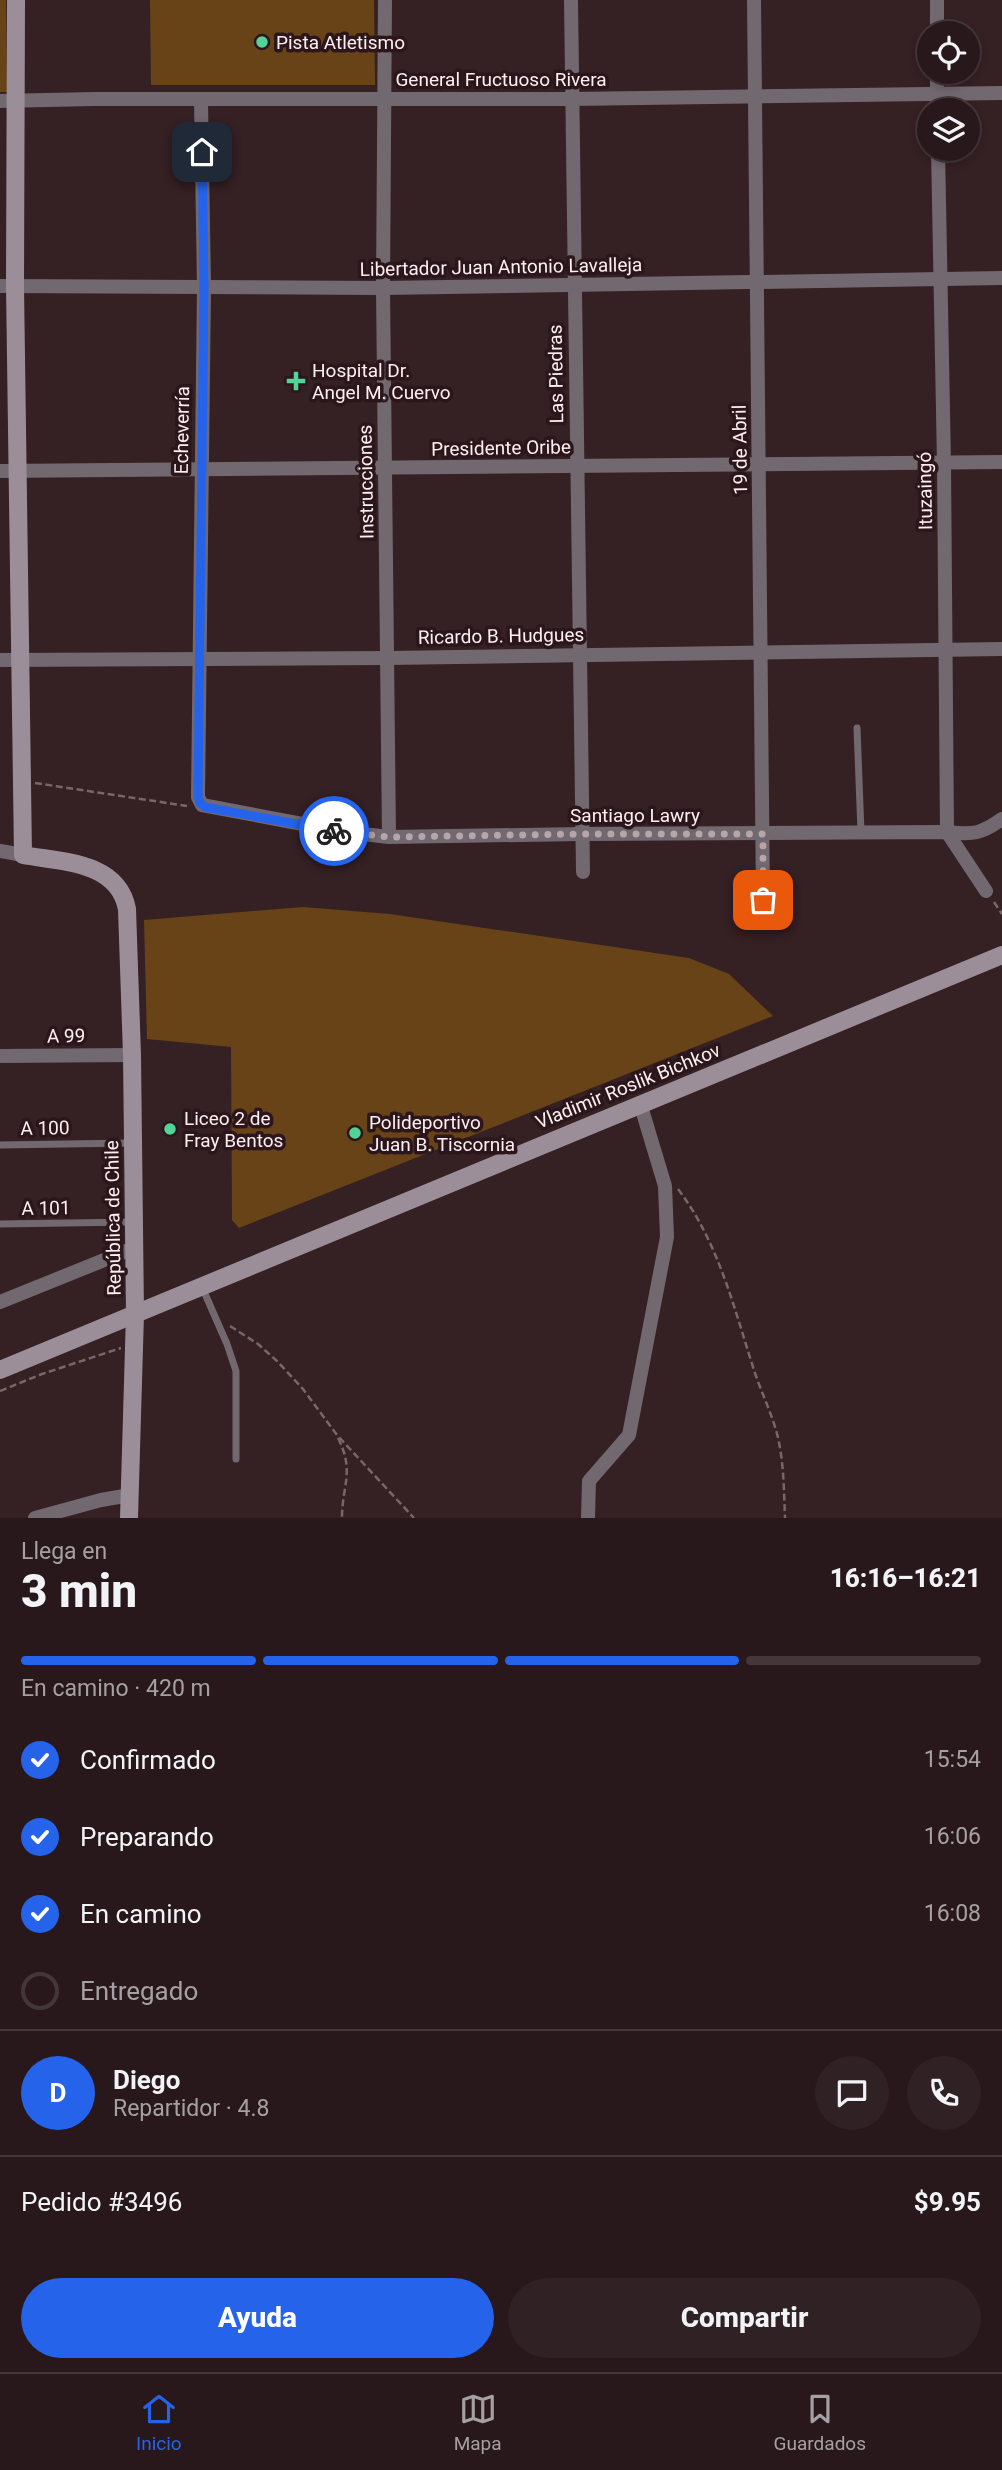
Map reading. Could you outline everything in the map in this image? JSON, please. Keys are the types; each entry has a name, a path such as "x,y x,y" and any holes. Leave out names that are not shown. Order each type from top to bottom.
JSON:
{"street":[{"path":"0,851 23,855 20,660 9,471 8,101 16,0"},
{"name":"Instrucciones","path":"384,0 383,288 389,837"},
{"name":"Las Piedras","path":"571,0 583,872"},
{"name":"19 de Abril","path":"754,0 763,900"},
{"path":"937,0 937,21"},
{"path":"936,84 936,98"},
{"name":"General Fructuoso Rivera","path":"8,101 572,99 755,94 1002,93"},
{"name":"Echeverría","path":"200,803 204,287 201,99"},
{"name":"Ituzaingó","path":"938,161 947,832"},
{"name":"Libertador Juan Antonio Lavalleja","path":"8,286 383,288 1002,278"},
{"name":"Presidente Oribe","path":"9,471 1002,462"},
{"name":"Ricardo B. Hudgues","path":"0,660 388,658 1002,649"},
{"name":"Santiago Lawry","path":"200,803 205,807 319,828 389,837 947,832 974,834 1002,819"},
{"path":"947,832 986,891"},
{"name":"República de Chile","path":"23,855 102,872 114,882 123,895 128,918 135,1314 130,1518"},
{"name":"Vladimir Roslik Bichkov","path":"0,1370 1002,955"},
{"name":"A 99","path":"0,1056 132,1055"},
{"path":"588,1518 589,1481 629,1435 667,1237 665,1186 640,1103"},
{"path":"0,1302 134,1248"},
{"path":"35,1518 130,1495"}],"lane":[{"path":"857,728 861,833"},
{"name":"A 100","path":"0,1145 132,1143"},
{"name":"A 101","path":"0,1224 134,1222"},
{"path":"202,1286 236,1371 236,1459"}],"path":[{"path":"22,781 186,807 200,803"},
{"path":"674,1183 690,1205 718,1257 738,1313 780,1446 785,1518"},
{"path":"216,1316 258,1343 277,1362 303,1389 337,1435 414,1518"},
{"path":"0,1391 134,1343"},
{"path":"337,1435 346,1455 348,1470 342,1518"}],"shaded area":[{"path":"0,0 6,0 7,92 0,92"},
{"name":"Pista Atletismo","path":"150,0 374,0 375,85 151,85"},
{"name":"Polideportivo Juan B. Tiscornia","path":"303,907 390,914 689,958 729,974 773,1016 239,1228 232,1220 231,1047 147,1039 144,920"}],"way so far":[{"path":"334,831 389,837 763,834 763,900"}],"place":[{"name":"Pista Atletismo","path":"262,42"},
{"name":"Hospital Dr. Angel M. Cuervo","path":"296,381"},
{"name":"Liceo 2 de Fray Bentos","path":"170,1129"},
{"name":"Polideportivo Juan B. Tiscornia","path":"355,1133"}],"route":[{"path":"202,152 204,287 198,797 205,807 334,831"}]}
